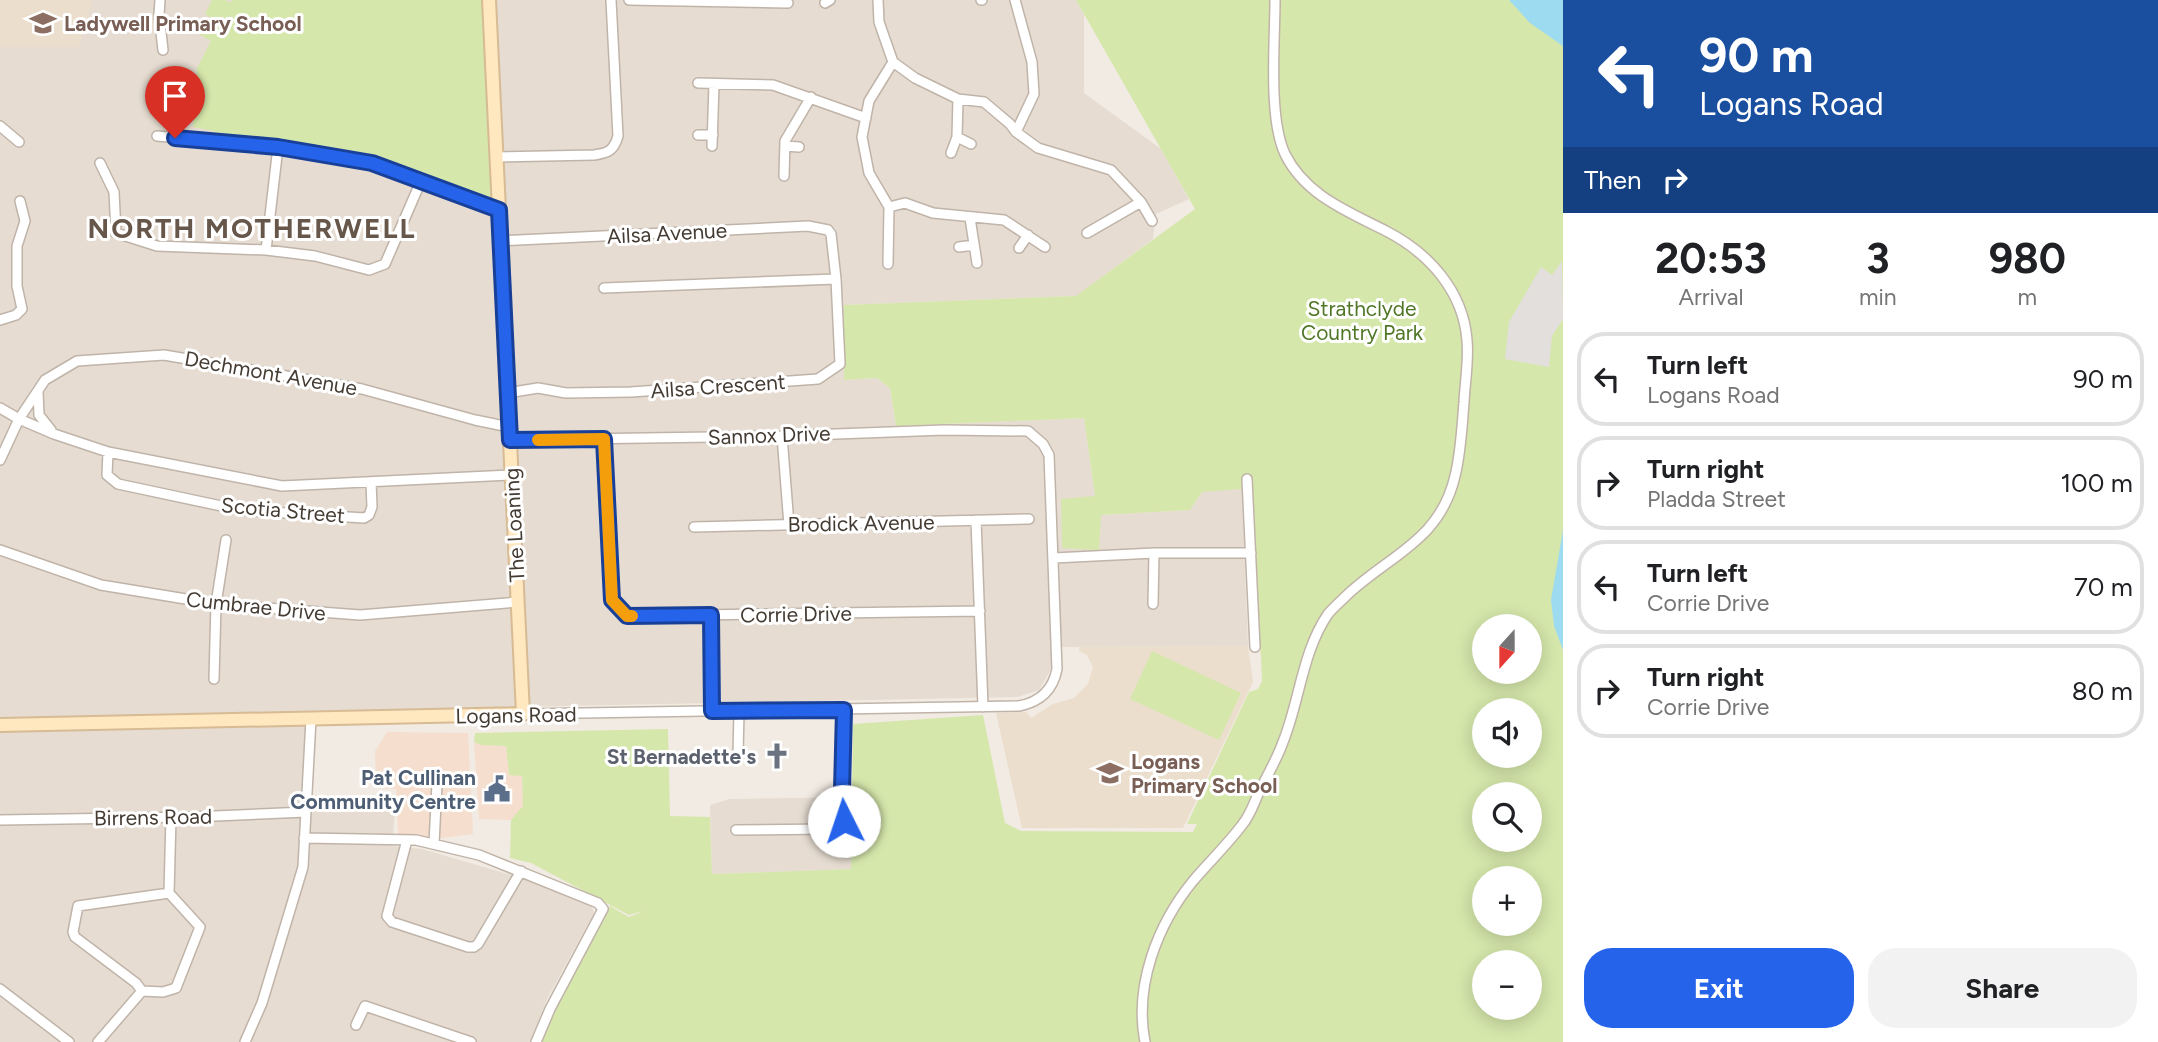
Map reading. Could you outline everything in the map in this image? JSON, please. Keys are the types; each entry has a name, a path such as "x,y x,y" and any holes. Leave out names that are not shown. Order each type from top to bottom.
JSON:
{"street":[{"path":"160,0 163,50"},
{"name":"The Loaning","path":"489,0 523,714"},
{"path":"496,157 594,155 608,153 615,146 618,136 611,0"},
{"path":"629,0 788,3"},
{"path":"878,0 879,22 893,62 915,78 958,99 984,102 1038,148 1111,170 1141,202 1152,221"},
{"path":"1015,0 1032,62 1034,94 1016,132"},
{"path":"1145,1042 1142,997 1151,959 1167,920 1191,883 1244,823 1284,741 1312,644 1329,613 1360,583 1408,550 1433,524 1455,477 1461,431 1468,342 1462,311 1449,285 1427,259 1410,246 1312,190 1296,173 1283,151 1274,110 1275,0"},
{"path":"888,264 889,207 869,173 862,137 869,101 893,62"},
{"path":"698,83 773,85 866,118"},
{"path":"712,146 714,84"},
{"path":"784,176 785,141 811,97"},
{"path":"951,153 957,137 958,99"},
{"path":"0,126 19,142"},
{"path":"698,135 713,135"},
{"path":"157,136 278,147 372,163 499,210"},
{"path":"957,137 971,144"},
{"path":"785,146 799,147"},
{"path":"266,250 278,147"},
{"path":"100,163 114,192 116,233 157,246 266,250 315,256 369,270 385,264 421,181"},
{"path":"0,320 16,315 22,309 17,286 17,246 25,221 20,201"},
{"path":"1087,233 1141,202"},
{"path":"889,207 905,203 933,213 1004,220 1045,247"},
{"path":"970,218 977,263"},
{"name":"Ailsa Avenue","path":"500,241 808,226 828,230 831,234"},
{"name":"Ailsa Crescent","path":"507,393 538,388 566,393 631,392 818,379 840,363 831,234"},
{"path":"1019,248 1028,235"},
{"path":"959,247 974,245"},
{"path":"604,288 836,279"},
{"name":"Dechmont Avenue","path":"0,460 19,419 38,389 45,380 77,360 164,355 362,389 475,420 509,426"},
{"path":"38,389 39,415 54,434"},
{"name":"Scotia Street","path":"0,408 54,434 108,452 282,486 511,475"},
{"name":"Sannox Drive","path":"510,440 782,436 944,430 1028,431 1043,444 1049,455 1054,558"},
{"path":"782,436 789,525"},
{"name":"Corrie Drive","path":"604,439 612,600 627,616 980,611"},
{"name":"Scotia Street","path":"108,452 107,475 118,484 240,510 363,518 369,515 372,507 371,482"},
{"path":"1248,479 1258,641"},
{"name":"Brodick Avenue","path":"694,527 1028,519"},
{"path":"976,520 983,707"},
{"path":"214,679 216,604 226,540"},
{"name":"Cumbrae Drive","path":"0,550 101,584 216,604 360,615 518,602"},
{"path":"1054,558 1154,553 1251,553"},
{"path":"1153,604 1154,553"},
{"name":"Logans Road","path":"0,724 1019,706 1040,699 1052,684 1057,669 1054,558"},
{"path":"711,615 712,711"},
{"path":"738,756 739,710"},
{"path":"736,830 832,830 840,826 844,821 844,710"},
{"path":"245,1042 262,1003 303,867 311,719"},
{"path":"434,844 436,783"},
{"name":"Birrens Road","path":"0,820 306,812"},
{"path":"169,893 78,906 73,932 75,937 135,982 142,991 163,992 176,988 200,927 169,893 171,817"},
{"path":"304,838 407,840 434,844 479,855 598,903 603,909 550,1009 536,1042"},
{"path":"407,840 387,916 392,922 468,947 478,944 521,871"},
{"path":"0,989 69,1042"},
{"path":"98,1042 142,991"},
{"path":"356,1026 365,1006 471,1042"}],"shaded area":[{"path":"0,0 1076,0 1084,14 1084,93 1161,149 1189,199 1156,214 1153,239 1077,296 844,305 844,380 877,378 890,388 896,426 1084,418 1095,496 1101,515 1190,510 1202,492 1242,488 1248,646 1054,647 1050,671 1039,690 1018,697 311,711 302,795 396,797 392,846 422,849 590,902 594,913 547,999 530,1042 0,1042"},
{"name":"Ladywell Primary School","path":"0,0 92,0 79,47 0,47"},
{"path":"1562,261 1563,319 1552,336 1549,367 1505,359 1509,322 1541,267 1552,275"},
{"name":"Logans Primary School","path":"1248,646 1253,682 1183,828 1022,828 996,713 1026,712 1031,718 1053,704 1074,698 1088,684 1093,667 1087,655 1079,651 1079,647"},
{"path":"387,732 468,733 473,834 427,840 398,834 396,789 376,788 375,751"},
{"path":"474,742 506,746 509,775 522,775 523,808 511,820 479,819"},
{"path":"852,797 851,869 712,874 710,805 730,799"}],"green space":[{"path":"212,0 225,0 230,3 232,0 482,0 493,193 490,199 408,171 353,157 229,142 213,131 193,127 197,68 211,41 191,30 195,21 209,27 213,19 205,14"},
{"name":"Strathclyde Country Park","path":"1076,0 1563,0 1563,1042 542,1042 564,989 610,906 629,917 644,911 629,915 531,863 510,858 511,820 523,806 522,776 509,775 506,746 474,742 475,733 668,729 670,816 710,817 712,874 851,869 853,724 983,715 1005,823 1021,831 1193,832 1197,824 1187,824 1249,692 1258,689 1262,681 1253,488 1202,492 1190,510 1101,515 1099,550 1062,548 1061,499 1095,496 1084,418 896,426 890,388 877,378 844,380 844,305 1076,296 1195,209"},
{"path":"1152,651 1241,693 1219,740 1130,699"}],"water":[{"path":"1509,0 1563,0 1563,46 1530,23"},
{"path":"1563,530 1563,650 1554,626 1551,600"}],"slow traffic":[{"path":"538,440 604,439 612,600 627,616 632,616"}],"place":[{"name":"Ladywell Primary School","path":"43,23"},
{"name":"St Bernadette's","path":"777,756"},
{"name":"Logans Primary School","path":"1110,773"},
{"name":"Pat Cullinan Community Centre","path":"497,789"}],"district":[{"name":"NORTH MOTHERWELL","path":"252,228"}],"route":[{"path":"175,138 278,147 372,163 499,210 510,440 604,439 612,600 627,616 711,615 712,711 844,710 844,821"}]}
